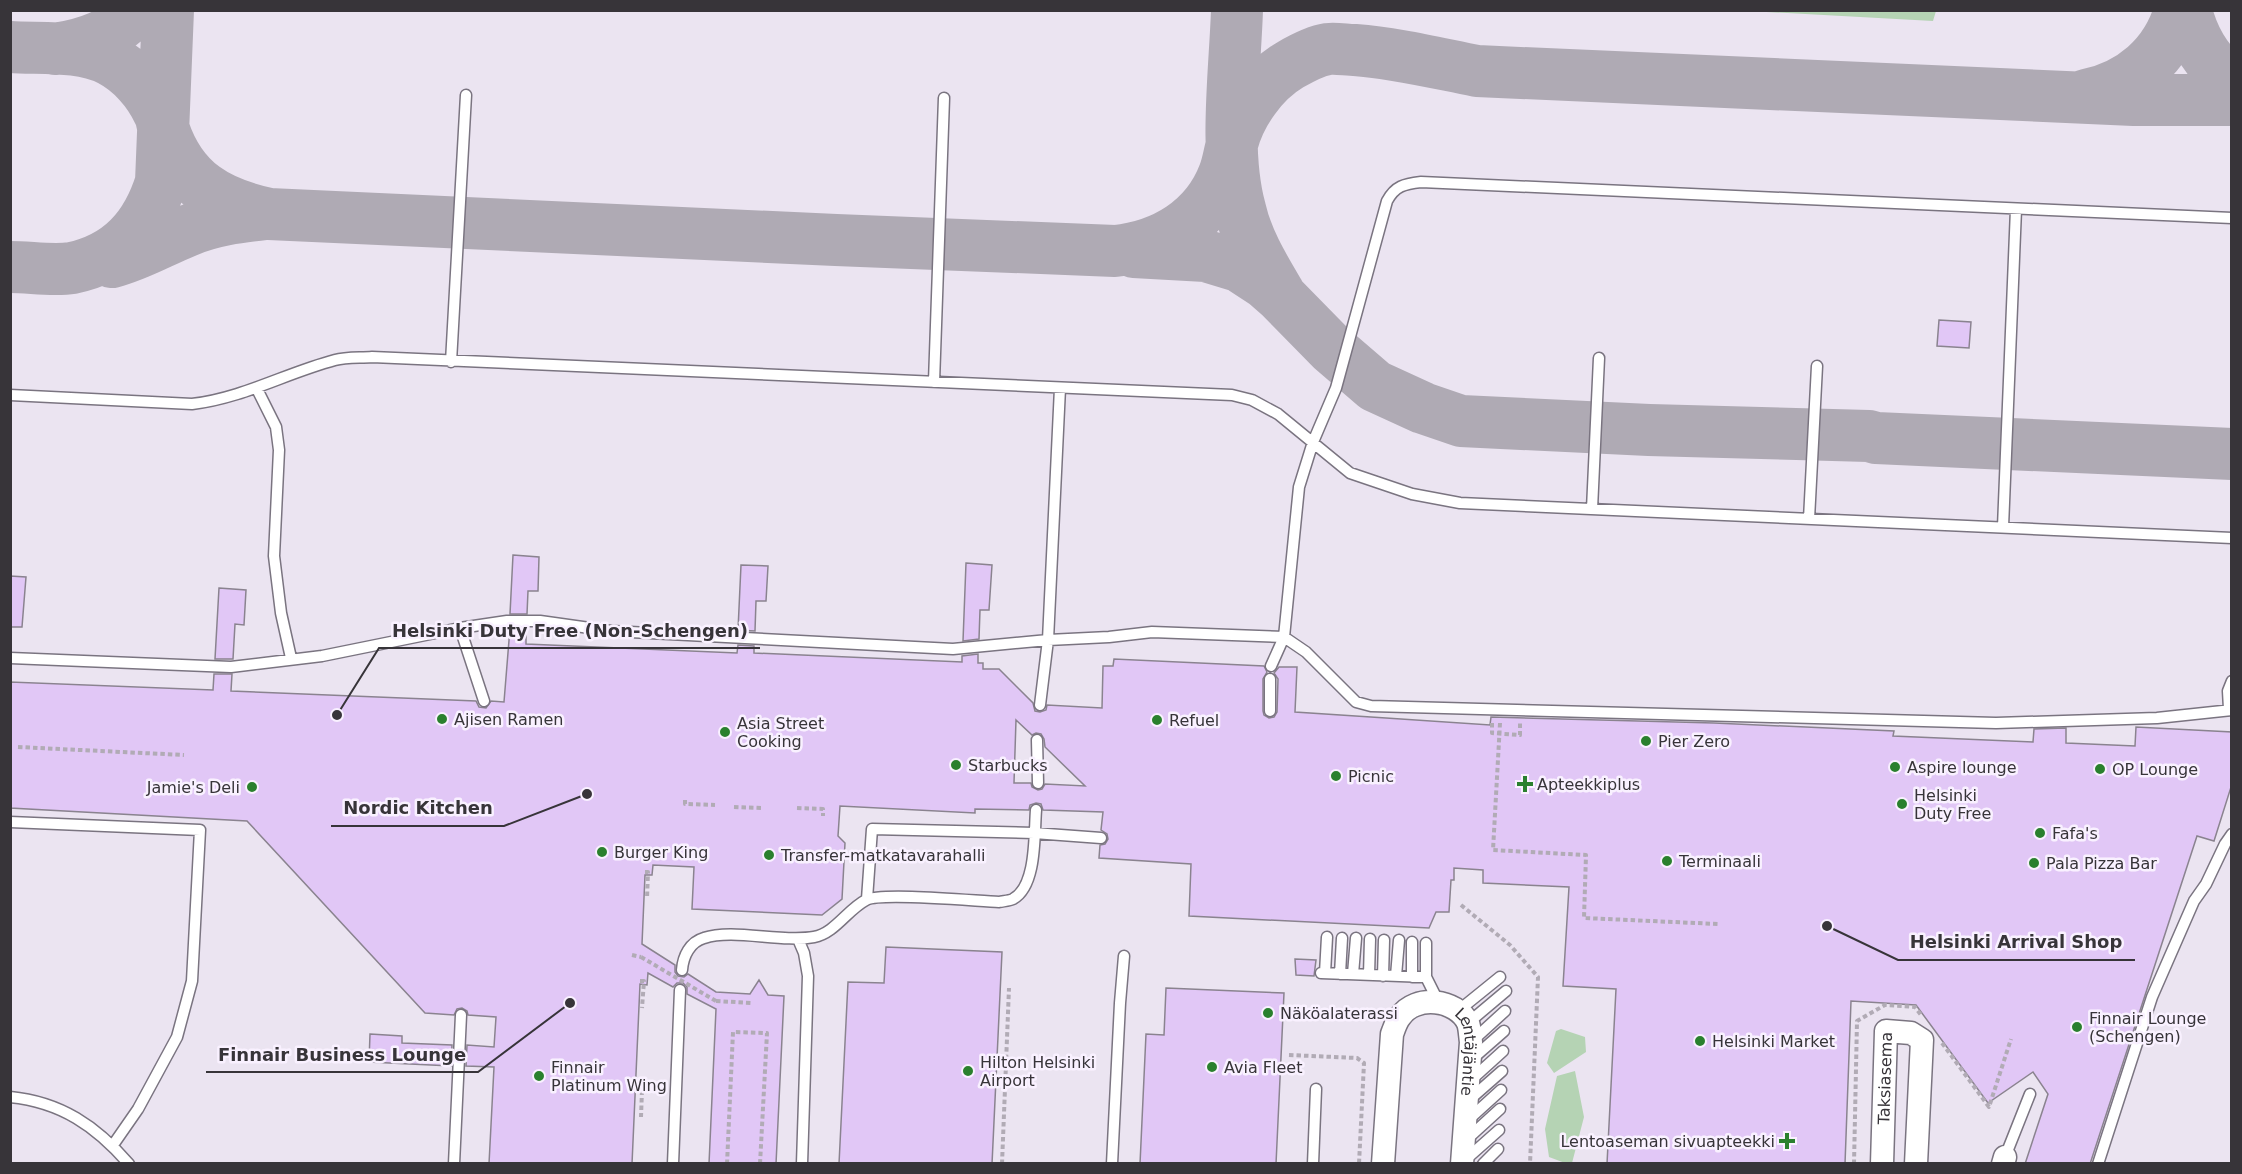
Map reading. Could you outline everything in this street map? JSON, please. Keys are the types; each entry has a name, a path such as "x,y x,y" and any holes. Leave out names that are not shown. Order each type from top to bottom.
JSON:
{"street":[{"name":"Lentäjäntie","path":"1383,1164 1392,1034 1400,1016 1411,1007 1427,1002 1463,1075"},
{"name":"Taksiasema","path":"1896,1164 1901,1139 1922,1040 1906,1032 1886,1030 1901,1139 1907,1164"},
{"name":"Taksiasema","path":"1867,1164 1901,1139"},
{"name":"Taksiasema","path":"1882,1164 1901,1139"},
{"name":"Taksiasema","path":"1901,1139 1916,1164"}],"lane":[{"path":"451,362 466,95"},
{"path":"934,382 944,98"},
{"path":"1271,666 1284,636 1299,487 1312,442 1336,388 1387,201 1393,190 1405,183 2232,218"},
{"path":"2003,527 2016,209"},
{"path":"10,395 192,404 216,401 257,389 336,360 372,357 1232,395 1252,400 1278,414 1350,473 1412,494 1460,503 2232,538"},
{"path":"1592,509 1599,358"},
{"path":"1809,519 1817,366"},
{"path":"1040,705 1048,639 1060,387"},
{"path":"257,389 276,427 279,450 274,556 281,613 291,658"},
{"path":"10,658 231,667 322,656 460,628 507,621 540,621 611,631 952,649 1048,639 1152,633 1284,636 1306,652 1356,702 1371,706 1996,723 2157,718 2230,710 2228,691 2232,681"},
{"path":"460,628 484,701"},
{"path":"1270,679 1270,711"},
{"path":"1037,740 1038,783"},
{"path":"682,970 683,959 690,947 702,938 718,935 798,939 816,937 832,928 867,899 895,897 999,902 1013,899 1025,887 1030,876 1036,810"},
{"path":"10,822 200,830 192,981 177,1037 138,1109 113,1145"},
{"path":"867,899 872,829 1035,833 1101,838"},
{"path":"2098,1164 2152,997 2194,901 2206,884 2232,834"},
{"path":"1327,937 1323,973 1426,977"},
{"path":"1340,974 1342,938"},
{"path":"1353,974 1356,938"},
{"path":"798,939 804,953 808,976 802,1164"},
{"path":"1369,975 1370,939"},
{"path":"1383,976 1384,940"},
{"path":"1396,976 1399,940"},
{"path":"1412,942 1412,977"},
{"path":"1426,943 1426,977 1463,1075 1499,1130"},
{"path":"1112,1164 1124,956"},
{"path":"1463,1075 1500,977"},
{"path":"673,1164 680,990"},
{"path":"1463,1075 1506,992"},
{"path":"1463,1075 1505,1011"},
{"path":"454,1164 461,1015"},
{"path":"1463,1075 1504,1031"},
{"path":"1463,1075 1503,1051"},
{"path":"1463,1075 1502,1071"},
{"path":"1463,1075 1501,1090"},
{"path":"1463,1075 1500,1109"},
{"path":"1313,1164 1316,1089"},
{"path":"2004,1160 2030,1094"},
{"path":"10,1097 58,1107 97,1131 129,1164"},
{"path":"1483,1164 1498,1149"}],"path":[{"path":"1501,720 1494,850 1586,855 1584,918 1718,924"},
{"path":"1492,725 1492,733 1520,735"},
{"path":"18,747 184,755"},
{"path":"685,800 685,804 715,805"},
{"path":"734,807 760,807"},
{"path":"797,808 823,808 822,816"},
{"path":"645,872 648,872 647,899"},
{"path":"1461,905 1510,945 1538,977 1530,1164"},
{"path":"632,955 641,957 716,1001 751,1003"},
{"path":"640,981 644,981 642,1008"},
{"path":"1002,1164 1009,988"},
{"path":"727,1164 733,1032 766,1034 760,1164"},
{"path":"1289,1055 1357,1058 1364,1062 1359,1164"},
{"path":"635,1089 642,1090 641,1116"}],"green space":[{"path":"1748,11 1936,11 1933,21"},
{"path":"1561,1029 1585,1037 1586,1052 1554,1073 1547,1063 1556,1031"},
{"path":"1575,1071 1584,1117 1572,1163 1565,1163 1549,1157 1545,1129 1557,1076"}],"building":[{"path":"1939,320 1971,322 1969,348 1937,346"},
{"path":"513,555 539,557 538,591 528,591 527,614 510,614"},
{"path":"966,563 992,565 989,610 980,610 979,639 963,641"},
{"path":"741,565 768,566 766,601 756,601 755,631 738,630"},
{"path":"10,576 26,577 22,627 10,627"},
{"path":"219,588 246,590 244,625 235,624 233,659 215,659"},
{"name":"Terminaali","path":"510,628 526,628 526,644 737,653 738,645 754,646 754,653 962,662 962,656 978,654 978,663 983,663 983,669 999,669 1033,703 1035,711 1040,712 1046,710 1047,705 1102,708 1103,666 1113,666 1114,659 1264,666 1267,672 1263,679 1263,711 1264,715 1269,718 1274,717 1277,712 1278,679 1274,673 1279,667 1297,667 1295,712 1490,725 1491,717 1714,723 1894,731 1893,736 2033,742 2034,729 2066,728 2066,743 2135,746 2136,727 2232,732 2232,784 2214,841 2197,836 2090,1164 2025,1164 2048,1094 2033,1072 1988,1103 1916,1005 1851,1001 1845,1164 1607,1164 1616,989 1563,986 1569,887 1483,883 1483,870 1454,868 1449,912 1436,912 1429,928 1189,916 1191,864 1099,858 1100,845 1105,844 1108,839 1107,834 1101,830 1103,812 1043,810 1041,804 1036,803 1030,805 1029,810 975,809 975,813 840,806 838,836 845,843 842,899 822,915 692,909 694,867 653,865 652,875 645,875 642,944 675,965 675,972 678,976 684,977 688,974 716,992 750,994 759,980 768,995 784,996 776,1164 709,1164 716,1009 687,994 687,987 683,983 677,983 673,987 648,973 647,985 640,984 632,1164 489,1164 494,1067 466,1066 467,1045 494,1047 496,1017 468,1015 467,1011 462,1008 457,1009 454,1015 425,1013 247,821 10,808 10,682 213,690 214,674 232,674 231,691 476,701 479,707 486,708 491,701 504,702","holes":["1016,720 1032,735 1041,734 1045,747 1085,786 1045,784 1042,789 1038,790 1032,787 1031,783 1014,783"]},
{"name":"Hilton Helsinki Airport","path":"886,947 1002,952 992,1164 839,1164 848,982 884,983"},
{"path":"1295,959 1316,960 1314,976 1296,975"},
{"name":"Avia Fleet","path":"1166,988 1284,993 1276,1164 1140,1164 1146,1034 1164,1035"},
{"path":"370,1034 402,1036 402,1043 452,1045 451,1066 369,1062"}],"taxiway":[{"path":"55,49 99,37 119,26 136,10"},
{"path":"10,267 65,269 89,263 118,248 129,238 148,213 161,182 168,10"},
{"path":"1237,10 1231,137 1235,186 1247,231 1279,293"},
{"path":"2086,95 2118,84 2145,66 2166,41 2180,10"},
{"path":"2186,10 2197,41 2209,59 2232,82"},
{"path":"10,47 87,52 99,55 118,65 139,82 150,97 160,115 172,148 192,177 218,197 269,214 1115,251 1133,248 1166,237 1194,218 1216,191 1236,132 1254,99 1271,80 1290,65 1313,53 1328,49 1386,53 1477,71 2134,100 2232,100"},
{"path":"112,262 132,256 207,224 266,214"},
{"path":"1134,252 1206,256 1239,266 1281,297 1332,349 1375,386 1423,408 1461,421 1649,430 1869,436 2232,454"}],"place":[{"name":"Helsinki Duty Free (Non-Schengen)","path":"337,715"},
{"name":"Ajisen Ramen","path":"442,719"},
{"name":"Refuel","path":"1157,720"},
{"name":"Asia Street Cooking","path":"725,732"},
{"name":"Pier Zero","path":"1646,741"},
{"name":"Starbucks","path":"956,765"},
{"name":"Aspire lounge","path":"1895,767"},
{"name":"OP Lounge","path":"2100,769"},
{"name":"Picnic","path":"1336,776"},
{"name":"Apteekkiplus","path":"1525,784"},
{"name":"Jamie's Deli","path":"252,787"},
{"name":"Nordic Kitchen","path":"587,794"},
{"name":"Helsinki Duty Free","path":"1902,804"},
{"name":"Fafa's","path":"2040,833"},
{"name":"Burger King","path":"602,852"},
{"name":"Transfer-matkatavarahalli","path":"769,855"},
{"name":"Terminaali","path":"1667,861"},
{"name":"Pala Pizza Bar","path":"2034,863"},
{"name":"Helsinki Arrival Shop","path":"1827,926"},
{"name":"Finnair Business Lounge","path":"570,1003"},
{"name":"Näköalaterassi","path":"1268,1013"},
{"name":"Finnair Lounge (Schengen)","path":"2077,1027"},
{"name":"Helsinki Market","path":"1700,1041"},
{"name":"Avia Fleet","path":"1212,1067"},
{"name":"Hilton Helsinki Airport","path":"968,1071"},
{"name":"Finnair Platinum Wing","path":"539,1076"},
{"name":"Lentoaseman sivuapteekki","path":"1787,1141"}]}
